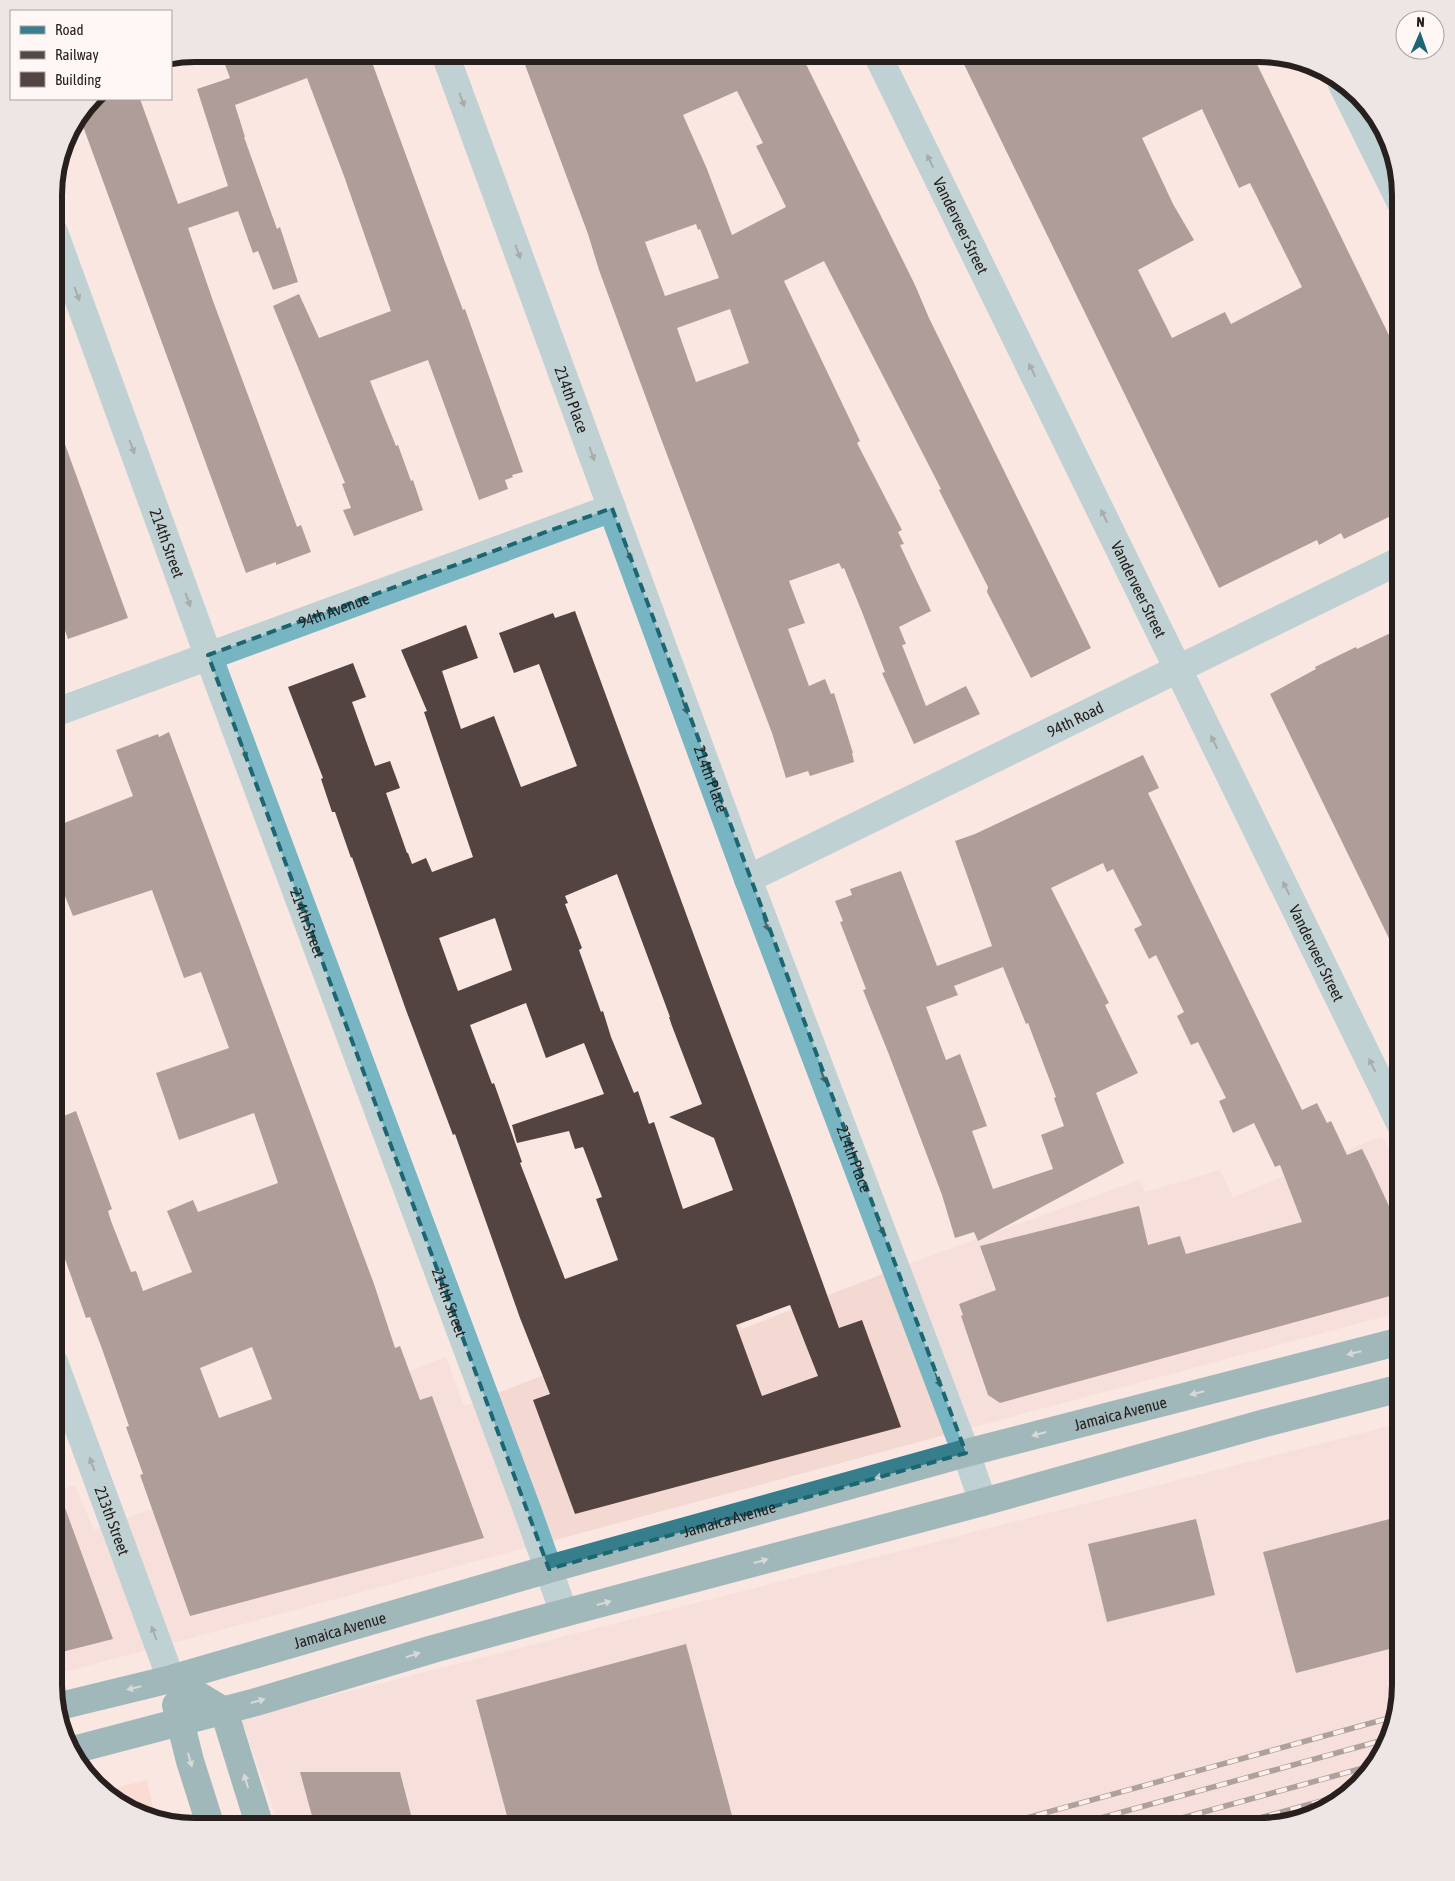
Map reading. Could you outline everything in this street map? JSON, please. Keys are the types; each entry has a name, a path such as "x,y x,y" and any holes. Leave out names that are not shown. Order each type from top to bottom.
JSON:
{"main road":[{"name":"Jamaica Avenue","path":"64,1705 171,1679 550,1569 966,1453 1392,1343"},
{"path":"79,1748 224,1711 564,1613 983,1502 1265,1423 1392,1390"},
{"path":"171,1679 224,1711 257,1818"},
{"path":"171,1679 179,1722 208,1818"}],"street":[{"name":"214th Place","path":"448,63 748,879 983,1502"},
{"name":"Vanderveer Street","path":"881,63 1392,1107"},
{"path":"1349,98 1391,183"},
{"name":"214th Street","path":"63,257 208,655 550,1569 564,1613"},
{"name":"94th Avenue","path":"63,709 612,508"},
{"name":"94th Road","path":"748,879 1392,564"},
{"name":"213th Street","path":"62,1384 171,1679"}],"highlighted area":[{"path":"612,508 966,1453 549,1569 208,655"}],"shaded area":[{"path":"1382,1136 1392,1155 1392,1314 62,1673 62,1489 75,1485 94,1530 284,1461 271,1423 446,1357 464,1406 730,1303 742,1329 908,1264 1139,1180 1145,1192 1220,1170 1233,1197"},
{"path":"1392,1425 1392,1685 1388,1720 1379,1744 1370,1759 1347,1785 1318,1805 1285,1816 1260,1818 277,1818 241,1719"},
{"path":"147,1780 154,1811 137,1805 112,1788"}],"building":[{"path":"224,63 372,63 463,310 465,309 523,472 512,475 513,477 505,480 508,489 479,500 428,360 370,381 396,446 398,445 411,481 413,480 423,510 354,536 343,510 351,508 342,484 345,483 273,306 299,294 319,338 391,311 344,176 307,78 235,105 244,137 277,229 280,227 298,282 273,290 258,251 253,253 238,211 188,228 213,301 297,527 301,525 311,552 276,565 276,562 246,573 83,126 102,100 140,100 178,204 228,186 197,89 230,78"},
{"path":"524,63 805,63 1091,648 1031,678 987,592 988,587 939,490 941,489 824,261 784,281 860,441 857,443 902,530 898,532 904,544 900,545 931,611 899,627 906,644 902,645 926,706 966,686 980,714 914,744 882,673 885,672 844,568 842,569 839,563 789,581 805,623 788,629 809,686 825,679 831,694 834,693 853,753 854,762 810,776 808,771 786,778 772,733 599,270 588,234","holes":["737,91 763,143 756,146 786,207 732,235 707,169 683,115","696,224 698,230 700,229 719,278 665,296 645,242","730,309 749,363 696,382 677,328"]},
{"path":"963,63 1256,63 1392,342 1392,515 1344,539 1341,533 1319,545 1317,540 1219,588","holes":["1202,109 1239,188 1250,183 1302,287 1231,324 1225,312 1172,338 1138,270 1194,240 1173,204 1142,138"]},
{"path":"63,438 128,618 68,639 63,624"},
{"path":"575,611 839,1328 862,1320 901,1427 575,1514 533,1400 550,1394 520,1318 455,1134 453,1135 406,1010 352,857 335,812 332,812 321,779 323,778 288,687 353,663 366,697 352,702 375,766 390,761 400,788 386,793 407,853 412,864 426,858 432,872 473,857 424,712 427,711 401,650 466,625 478,658 442,671 461,729 494,716 521,787 577,766 539,664 514,673 499,633 553,613 555,618","holes":["617,874 702,1104 669,1117 714,1138 733,1190 683,1209 654,1122 649,1124 638,1091 634,1093 611,1037 603,1011 601,1012 579,950 582,948 565,904 568,903 565,896","495,918 512,970 458,991 439,938","526,1003 546,1058 584,1043 604,1094 512,1125 517,1143 569,1131 575,1149 583,1147 602,1197 596,1199 618,1260 565,1279 520,1163 522,1162 494,1083 492,1084 470,1025","790,1305 818,1376 762,1396 736,1325"]},
{"path":"1392,632 1392,945 1270,694 1316,669 1315,667 1356,647 1357,649"},
{"path":"169,732 374,1284 395,1348 400,1346 420,1400 432,1396 484,1538 190,1616 140,1475 143,1474 126,1427 129,1426 101,1346 90,1317 86,1318 62,1251 62,1117 76,1111 112,1209 108,1211 111,1221 131,1272 136,1271 143,1291 192,1272 167,1211 193,1200 198,1212 278,1183 254,1113 179,1140 156,1073 229,1048 201,972 184,978 152,890 73,916 63,890 63,824 133,796 116,750 158,734 159,737","holes":["252,1347 272,1399 219,1418 200,1368"]},
{"path":"1143,755 1159,788 1148,793 1302,1110 1317,1103 1327,1123 1331,1121 1347,1155 1362,1149 1392,1213 1392,1295 1000,1403 988,1395 961,1316 963,1315 959,1304 996,1290 980,1246 1139,1206 1148,1245 1180,1236 1186,1254 1302,1222 1280,1165 1275,1167 1254,1123 1233,1133 1219,1101 1226,1098 1198,1042 1191,1045 1177,1016 1184,1012 1156,955 1149,959 1134,929 1142,925 1113,869 1107,872 1103,863 1051,888 1109,1003 1105,1005 1138,1073 1096,1093 1124,1163 978,1241 974,1232 955,1238 942,1195 863,990 866,989 840,922 843,921 835,901 852,895 850,889 901,871 937,966 992,946 955,841 975,834","holes":["1003,967 1026,1024 1028,1023 1056,1097 1054,1098 1064,1126 1041,1135 1053,1169 993,1189 972,1131 987,1126 960,1054 946,1060 926,1007 958,995 954,986"]},
{"path":"62,1500 113,1639 62,1652"},
{"path":"1392,1518 1392,1648 1296,1673 1263,1552"},
{"path":"1196,1519 1215,1595 1107,1622 1088,1544"},
{"path":"686,1644 733,1818 508,1818 476,1700"},
{"path":"300,1772 400,1772 411,1815 312,1816"}],"railway":[{"path":"1027,1818 1388,1718"},
{"path":"1101,1818 1380,1741"},
{"path":"1182,1818 1363,1768"},
{"path":"1260,1818 1327,1799"}]}
